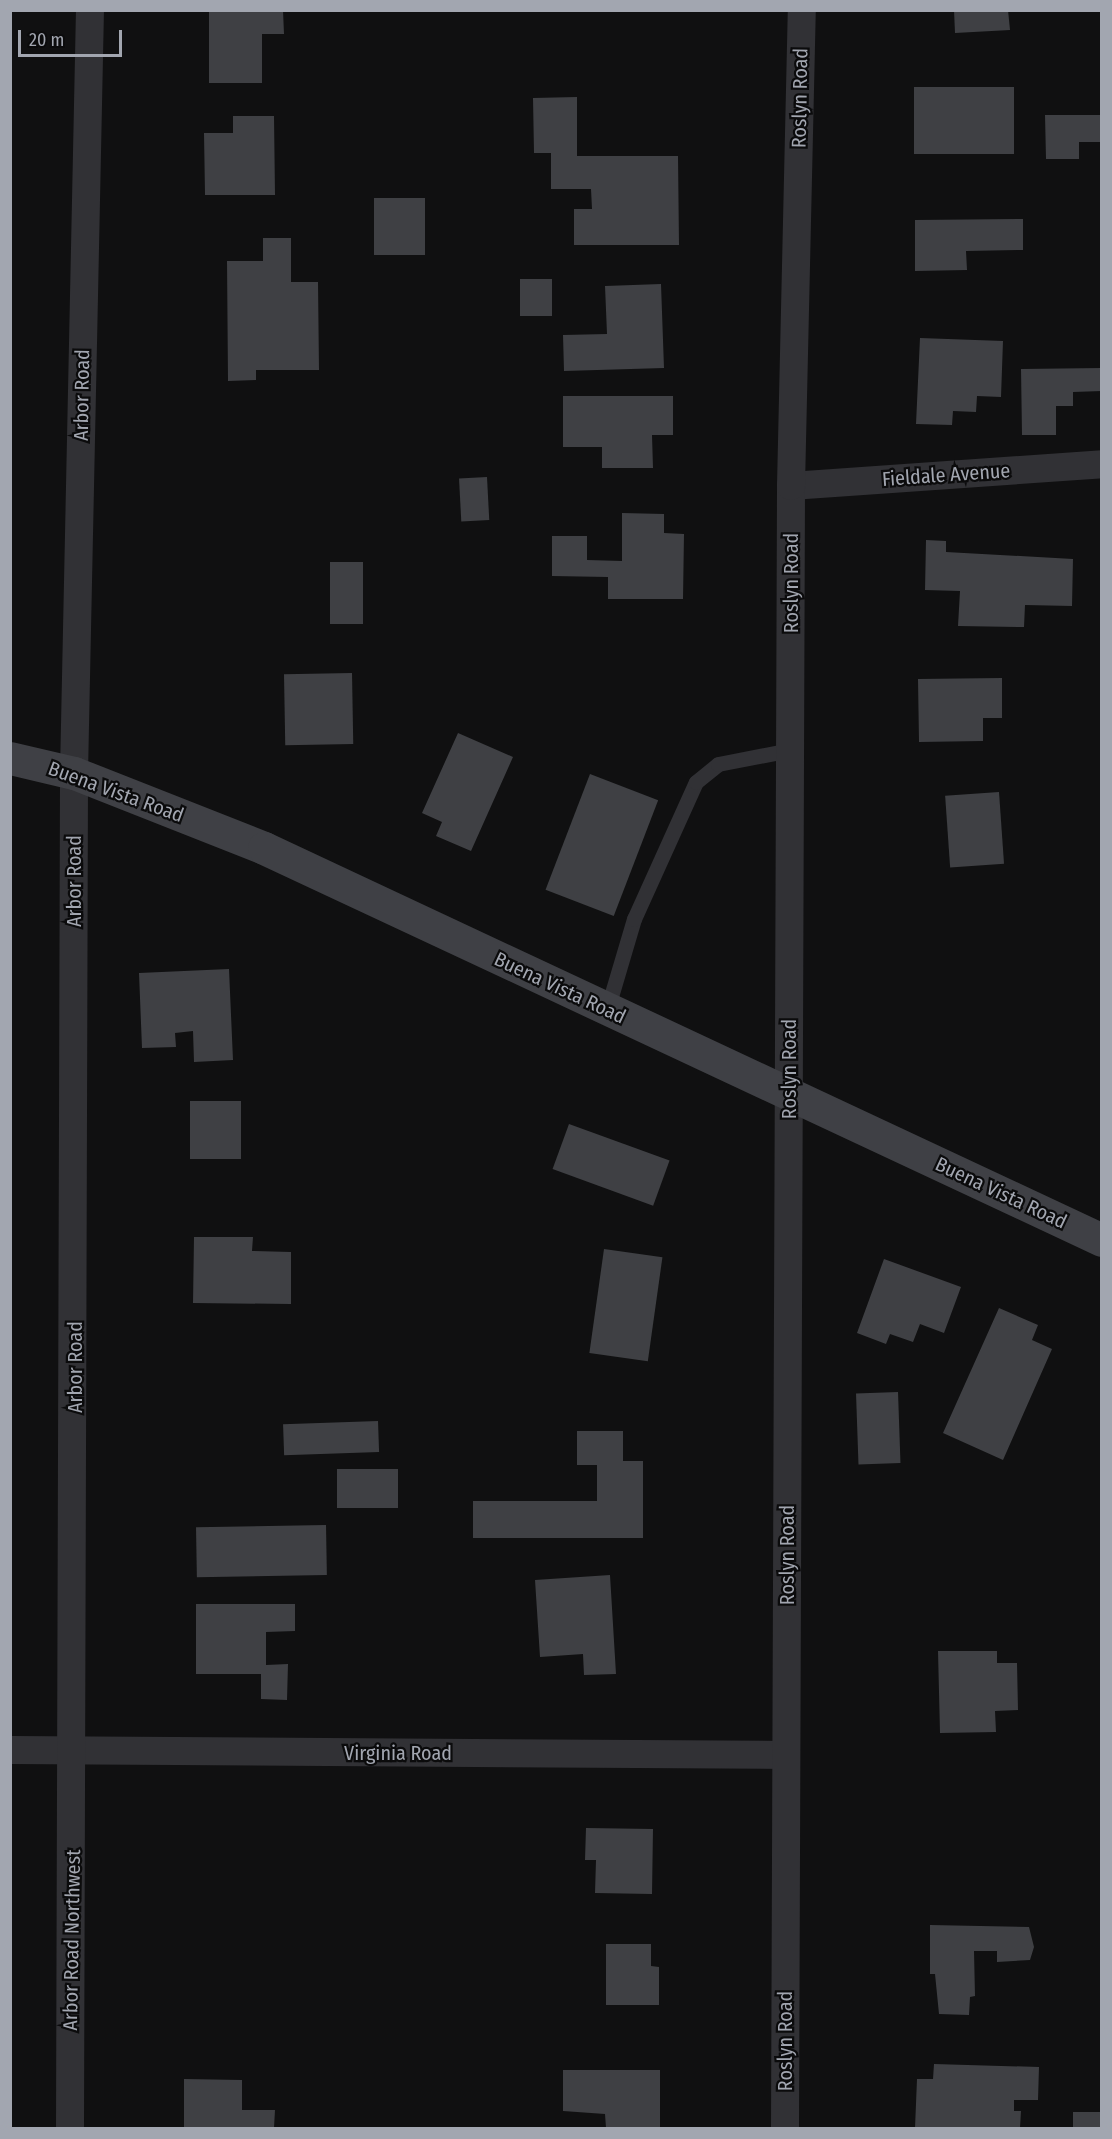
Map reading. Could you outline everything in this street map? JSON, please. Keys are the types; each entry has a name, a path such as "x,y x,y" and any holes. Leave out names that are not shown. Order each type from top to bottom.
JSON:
{"street":[{"name":"Arbor Road","path":"75,1751 74,773 90,10"},
{"name":"Roslyn Road","path":"785,2128 791,486 802,10"},
{"name":"Fieldale Avenue","path":"791,486 1101,464"},
{"name":"Buena Vista Road","path":"10,758 74,773 264,848 1101,1240"},
{"name":"Virginia Road","path":"10,1750 786,1755"},
{"name":"Arbor Road Northwest","path":"70,2128 75,1751"}],"lane":[{"path":"607,1010 634,919 696,782 718,764 790,750"}],"building":[{"path":"209,10 283,10 284,34 262,34 262,83 209,83"},
{"path":"954,10 1008,10 1010,30 955,33"},
{"path":"914,87 1014,87 1014,154 914,154"},
{"path":"577,97 577,156 678,156 679,245 574,245 574,209 592,209 591,189 551,189 551,153 534,153 533,98"},
{"path":"1045,115 1100,115 1100,142 1079,142 1079,159 1046,159"},
{"path":"233,116 274,116 275,195 205,195 204,133 233,133"},
{"path":"374,198 425,198 425,255 374,255"},
{"path":"1023,219 1023,250 966,251 967,270 915,271 915,220"},
{"path":"263,238 291,238 291,282 318,282 319,370 256,370 256,380 228,381 227,261 263,261"},
{"path":"520,279 552,279 552,316 520,316"},
{"path":"661,284 664,368 564,371 563,335 607,334 605,286"},
{"path":"920,338 1003,341 1001,397 977,396 976,412 953,411 952,425 916,424"},
{"path":"1102,368 1102,391 1073,392 1073,406 1056,406 1056,435 1022,435 1021,369"},
{"path":"563,396 673,396 673,435 652,435 653,468 602,468 602,447 563,447"},
{"path":"487,477 489,520 461,521 459,478"},
{"path":"622,513 664,514 664,533 684,534 683,599 608,599 608,577 552,576 552,536 587,536 587,560 622,561"},
{"path":"926,540 946,541 946,552 1073,559 1072,606 1025,605 1024,627 958,626 960,591 925,590"},
{"path":"330,562 363,562 363,624 330,624"},
{"path":"352,673 353,744 285,745 284,674"},
{"path":"1002,678 1002,718 983,718 983,741 919,742 918,679"},
{"path":"458,733 513,757 471,851 436,836 442,822 422,813"},
{"path":"590,774 658,800 614,916 546,890"},
{"path":"999,792 1004,864 950,868 945,796"},
{"path":"229,969 233,1060 194,1062 193,1031 175,1033 176,1047 142,1048 139,973"},
{"path":"190,1101 241,1101 241,1159 190,1159"},
{"path":"569,1124 670,1161 653,1206 553,1169"},
{"path":"194,1237 253,1237 252,1251 291,1252 291,1304 193,1303"},
{"path":"604,1249 662,1257 648,1361 589,1353"},
{"path":"884,1259 961,1287 944,1333 920,1324 913,1342 890,1334 886,1344 857,1333"},
{"path":"999,1308 1038,1325 1032,1340 1052,1349 1003,1460 943,1433"},
{"path":"898,1392 900,1463 859,1464 856,1393"},
{"path":"378,1421 379,1452 284,1455 283,1424"},
{"path":"577,1431 623,1431 623,1461 643,1461 643,1538 473,1538 473,1501 597,1501 597,1465 577,1465"},
{"path":"337,1469 398,1469 398,1508 337,1508"},
{"path":"326,1525 327,1575 197,1577 196,1527"},
{"path":"610,1575 616,1674 584,1675 583,1654 540,1657 535,1580"},
{"path":"196,1604 295,1604 295,1631 266,1632 266,1665 288,1664 287,1700 261,1699 261,1674 196,1674"},
{"path":"938,1651 997,1651 997,1663 1017,1663 1018,1710 995,1711 996,1732 940,1733"},
{"path":"586,1828 653,1829 652,1894 595,1893 596,1860 585,1860"},
{"path":"930,1925 1029,1927 1034,1947 1030,1960 997,1962 997,1951 974,1951 975,1996 970,1997 969,2015 939,2014 935,1974 930,1974"},
{"path":"606,1944 651,1944 651,1966 659,1967 659,2005 606,2005"},
{"path":"934,2064 1039,2067 1038,2100 1014,2100 1014,2111 1021,2111 1020,2128 915,2128 917,2079 933,2079"},
{"path":"563,2070 660,2070 660,2128 606,2128 605,2114 563,2111"},
{"path":"184,2079 242,2080 242,2110 275,2110 274,2128 184,2128"},
{"path":"1073,2112 1102,2112 1102,2128 1073,2128"}]}
